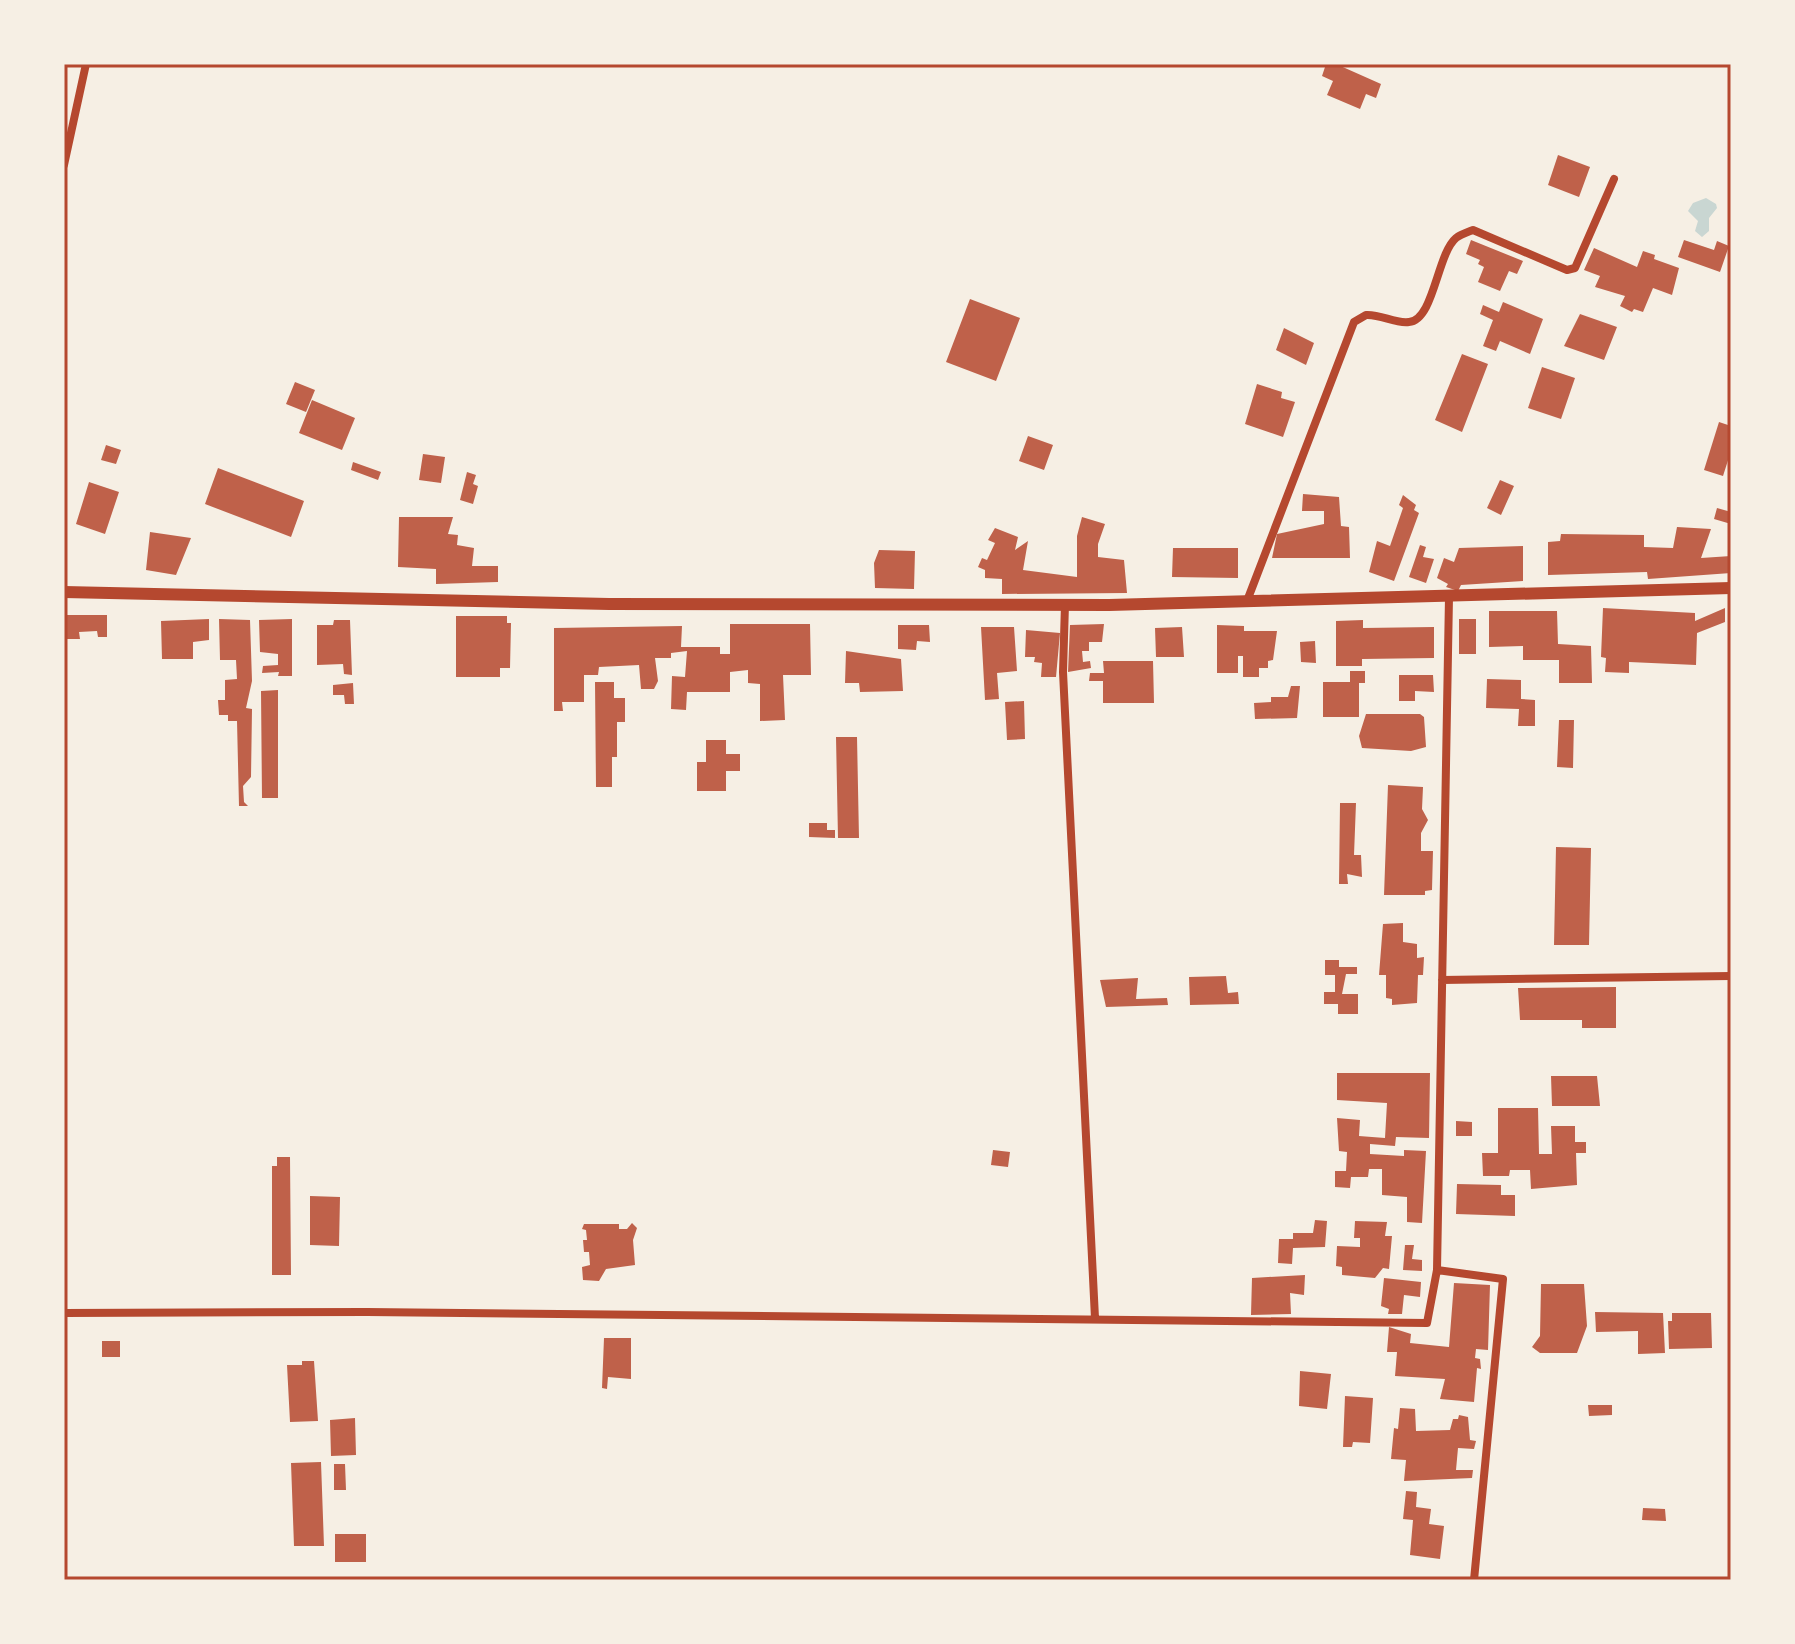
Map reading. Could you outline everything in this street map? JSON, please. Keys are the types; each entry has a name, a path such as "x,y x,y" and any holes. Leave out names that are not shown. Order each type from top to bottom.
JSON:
{"main road":[{"path":"64,592 609,604 1065,604 1731,588"}],"street":[{"path":"64,165 86,64"},
{"path":"1247,601 1354,322 1366,315 1408,323 1419,317 1426,308 1447,249 1457,237 1473,230 1567,270 1575,268 1614,179"},
{"path":"64,1313 1095,1318 1427,1323 1437,1270 1449,597"},
{"path":"1065,604 1063,672 1095,1318"},
{"path":"1442,980 1731,976"},
{"path":"1437,1270 1503,1279 1474,1580"}],"shaded area":[{"path":"1706,198 1717,208 1709,218 1709,231 1702,237 1695,231 1698,221 1688,211 1693,203"}],"building":[{"path":"1326,64 1336,64 1381,84 1376,98 1366,94 1360,109 1327,95 1333,81 1322,76"},
{"path":"1558,155 1590,167 1579,197 1548,185"},
{"path":"1471,240 1523,261 1517,274 1509,271 1500,291 1478,282 1484,267 1478,264 1480,260 1466,254"},
{"path":"1684,240 1714,250 1717,241 1729,246 1720,272 1678,257"},
{"path":"1594,248 1637,267 1643,251 1655,255 1654,259 1679,268 1672,295 1653,288 1643,312 1634,309 1632,312 1620,306 1625,296 1595,287 1600,276 1584,270"},
{"path":"970,299 1020,318 996,381 946,362"},
{"path":"1503,302 1543,319 1530,354 1500,341 1496,351 1483,346 1493,320 1480,314 1483,305 1499,312"},
{"path":"1580,314 1617,327 1604,360 1564,346"},
{"path":"1284,328 1314,343 1306,365 1276,350"},
{"path":"1462,354 1488,364 1462,432 1435,420"},
{"path":"1542,367 1575,378 1561,419 1528,408"},
{"path":"295,382 315,390 306,412 286,404"},
{"path":"1257,384 1282,392 1281,398 1295,402 1283,437 1245,424"},
{"path":"312,400 355,418 342,450 299,433"},
{"path":"1719,422 1731,426 1731,451 1723,476 1704,470"},
{"path":"1028,436 1053,445 1044,470 1019,461"},
{"path":"106,445 121,450 116,464 101,460"},
{"path":"423,454 445,457 441,483 419,480"},
{"path":"353,462 381,472 378,480 351,470"},
{"path":"218,468 304,501 291,537 205,504"},
{"path":"467,472 476,475 473,484 478,486 473,504 460,500"},
{"path":"1500,480 1514,486 1501,515 1487,508"},
{"path":"89,482 119,492 105,534 76,524"},
{"path":"1303,494 1339,497 1341,526 1349,527 1350,558 1272,558 1277,534 1324,524 1324,511 1302,511"},
{"path":"1403,495 1416,505 1414,510 1419,513 1394,581 1369,572 1377,541 1390,546 1403,508 1399,505"},
{"path":"1717,508 1731,512 1731,524 1714,519"},
{"path":"399,517 453,517 448,534 458,535 457,545 474,548 472,566 498,566 498,582 436,584 436,569 398,567"},
{"path":"1082,517 1105,524 1098,544 1098,557 1124,560 1127,593 1002,594 1002,579 985,578 985,570 978,567 982,558 987,560 995,543 988,540 995,528 1018,537 1015,550 1028,541 1023,570 1077,577 1077,536"},
{"path":"1677,527 1711,529 1701,558 1731,556 1731,573 1648,579 1647,572 1548,575 1548,542 1560,541 1561,534 1644,535 1644,547 1673,548"},
{"path":"150,532 191,538 176,575 146,570"},
{"path":"1420,545 1426,547 1423,557 1434,559 1426,583 1409,577"},
{"path":"1523,546 1523,581 1461,585 1458,591 1446,587 1448,584 1437,578 1444,558 1454,562 1459,548"},
{"path":"1173,548 1238,548 1238,578 1172,577"},
{"path":"879,550 915,551 914,589 875,588 874,563"},
{"path":"1603,608 1695,613 1695,621 1725,608 1725,622 1697,633 1696,665 1629,662 1629,673 1605,672 1606,658 1601,657"},
{"path":"1489,611 1557,611 1558,644 1591,646 1592,683 1559,683 1559,660 1523,660 1523,646 1489,647"},
{"path":"65,615 107,615 107,637 98,637 97,631 79,632 80,639 66,639"},
{"path":"456,616 507,616 507,623 511,623 510,668 500,668 500,677 456,677"},
{"path":"209,619 209,640 193,642 193,659 162,659 161,621"},
{"path":"219,619 250,620 252,681 246,708 252,709 251,777 243,786 244,802 248,806 239,806 237,721 228,721 228,715 219,715 218,700 225,700 225,680 237,679 236,660 220,660"},
{"path":"292,619 292,676 278,676 279,672 262,673 263,666 278,665 278,654 260,652 259,620"},
{"path":"1459,619 1476,619 1476,654 1459,654"},
{"path":"334,620 350,620 352,675 344,674 343,664 317,665 317,625 333,625"},
{"path":"1363,620 1363,628 1434,627 1434,658 1362,659 1362,666 1336,666 1336,621"},
{"path":"730,624 810,624 811,675 783,675 785,720 760,721 760,684 748,683 748,670 730,672 730,692 687,692 686,710 671,709 672,676 685,677 687,651 671,653 671,658 655,658 658,681 654,689 641,689 639,665 599,667 598,675 584,675 584,702 562,702 563,711 554,711 554,628 682,626 681,647 720,647 720,654 730,654"},
{"path":"1104,624 1102,642 1089,642 1089,651 1082,651 1083,662 1090,661 1091,668 1068,672 1070,625"},
{"path":"898,625 929,625 930,642 917,641 916,650 898,649"},
{"path":"1217,625 1244,626 1244,631 1277,631 1273,660 1268,661 1268,668 1259,668 1259,677 1243,677 1243,656 1238,656 1238,673 1217,673"},
{"path":"981,627 1014,627 1017,671 997,673 999,699 985,700"},
{"path":"1182,627 1184,657 1156,657 1155,628"},
{"path":"1026,630 1060,633 1056,677 1041,677 1042,663 1034,662 1035,657 1025,657"},
{"path":"1315,641 1316,663 1301,662 1300,642"},
{"path":"846,651 901,659 903,691 860,692 859,683 845,683"},
{"path":"1103,661 1153,661 1154,703 1103,703 1103,681 1089,681 1090,673 1104,673"},
{"path":"1350,671 1365,671 1365,683 1359,683 1359,717 1323,717 1323,682 1350,682"},
{"path":"1399,675 1433,675 1434,692 1415,691 1415,701 1399,701"},
{"path":"1487,679 1521,680 1521,699 1535,700 1535,726 1518,726 1519,709 1486,708"},
{"path":"595,682 614,682 614,698 625,698 625,722 617,722 617,757 612,757 612,787 596,787"},
{"path":"353,683 354,704 345,704 344,695 333,695 333,685"},
{"path":"1291,686 1300,686 1297,718 1255,719 1254,703 1271,702 1271,697 1288,697"},
{"path":"278,690 278,798 262,798 261,691"},
{"path":"1024,701 1025,739 1007,740 1005,702"},
{"path":"1366,714 1420,714 1424,717 1426,747 1411,751 1362,748 1359,736"},
{"path":"1559,720 1574,720 1573,768 1557,767"},
{"path":"836,737 857,737 859,838 838,838"},
{"path":"706,740 726,740 726,754 740,754 740,771 726,771 726,791 697,791 697,762 706,762"},
{"path":"1388,785 1423,787 1422,809 1428,820 1421,833 1421,851 1433,851 1432,890 1425,891 1425,895 1384,895"},
{"path":"1340,803 1356,803 1354,855 1361,855 1362,877 1347,874 1348,884 1339,884"},
{"path":"809,823 827,823 827,830 835,830 835,838 809,837"},
{"path":"1556,847 1591,848 1589,945 1554,945"},
{"path":"1403,923 1403,942 1417,944 1417,958 1424,957 1423,975 1418,975 1417,1003 1392,1005 1392,999 1386,998 1386,975 1379,975 1383,924"},
{"path":"1325,960 1339,960 1339,967 1357,967 1357,974 1346,974 1342,994 1358,994 1358,1014 1338,1014 1338,1004 1324,1004 1324,992 1335,992 1335,975 1325,975"},
{"path":"1226,976 1228,993 1238,992 1239,1004 1190,1005 1189,977"},
{"path":"1138,978 1136,999 1167,998 1168,1005 1106,1007 1100,980"},
{"path":"1616,987 1616,1028 1582,1028 1582,1020 1520,1020 1518,988"},
{"path":"1337,1073 1430,1073 1429,1138 1396,1137 1395,1146 1370,1144 1370,1154 1404,1156 1404,1150 1426,1151 1422,1223 1407,1222 1407,1197 1382,1195 1382,1169 1369,1169 1368,1177 1351,1177 1350,1188 1335,1187 1335,1171 1346,1171 1347,1152 1339,1151 1337,1118 1360,1120 1359,1136 1385,1138 1387,1103 1337,1100"},
{"path":"1551,1076 1597,1076 1600,1106 1552,1106"},
{"path":"1498,1108 1538,1108 1539,1154 1552,1154 1551,1126 1575,1126 1575,1142 1586,1142 1586,1153 1576,1153 1577,1185 1531,1189 1530,1170 1510,1170 1509,1176 1483,1176 1482,1153 1498,1153"},
{"path":"1456,1121 1472,1122 1472,1136 1456,1136"},
{"path":"993,1150 1010,1152 1008,1167 991,1165"},
{"path":"277,1157 290,1157 291,1275 272,1275 272,1166 277,1166"},
{"path":"1457,1184 1501,1185 1501,1195 1515,1195 1515,1216 1456,1214"},
{"path":"310,1196 340,1197 339,1246 310,1245"},
{"path":"1315,1220 1327,1221 1325,1247 1293,1248 1292,1264 1278,1263 1279,1239 1293,1239 1293,1233 1313,1233"},
{"path":"1355,1221 1387,1222 1385,1236 1392,1236 1389,1269 1383,1268 1375,1278 1342,1275 1342,1267 1336,1266 1337,1246 1360,1247 1360,1238 1354,1238"},
{"path":"632,1223 637,1228 633,1240 635,1265 606,1269 599,1281 583,1280 582,1267 590,1265 589,1252 584,1252 583,1240 587,1240 586,1230 582,1229 584,1224 619,1224 619,1229 627,1229"},
{"path":"1405,1245 1414,1245 1412,1259 1422,1260 1422,1271 1403,1270"},
{"path":"1305,1275 1304,1295 1290,1293 1291,1314 1251,1315 1252,1278"},
{"path":"1384,1278 1421,1282 1420,1297 1404,1295 1402,1314 1388,1314 1389,1309 1381,1306"},
{"path":"1454,1283 1490,1285 1488,1350 1476,1349 1475,1358 1480,1359 1481,1369 1477,1368 1474,1402 1440,1399 1445,1379 1395,1376 1397,1352 1387,1352 1389,1327 1411,1334 1410,1343 1449,1347"},
{"path":"1541,1284 1584,1284 1587,1326 1577,1353 1540,1353 1532,1347 1540,1336"},
{"path":"1595,1312 1663,1313 1665,1353 1638,1354 1638,1331 1596,1332"},
{"path":"1672,1313 1711,1313 1712,1348 1669,1349 1668,1321 1672,1321"},
{"path":"604,1338 631,1338 631,1379 608,1377 607,1389 602,1388"},
{"path":"102,1341 120,1341 120,1357 102,1357"},
{"path":"302,1361 314,1361 318,1421 290,1422 287,1365 302,1365"},
{"path":"1300,1371 1331,1374 1327,1409 1299,1406"},
{"path":"1345,1396 1373,1398 1370,1443 1353,1442 1352,1447 1343,1447"},
{"path":"1588,1405 1612,1405 1612,1415 1589,1416"},
{"path":"1400,1408 1415,1409 1416,1431 1450,1430 1453,1419 1458,1419 1459,1415 1468,1417 1470,1440 1476,1441 1474,1449 1458,1448 1456,1470 1473,1470 1472,1478 1404,1481 1406,1460 1391,1459 1394,1428 1398,1429"},
{"path":"355,1418 356,1455 331,1456 330,1420"},
{"path":"321,1462 324,1546 294,1546 291,1463"},
{"path":"334,1464 345,1464 346,1490 334,1490"},
{"path":"1406,1491 1417,1492 1416,1507 1431,1509 1429,1524 1444,1526 1440,1559 1410,1555 1413,1520 1403,1519"},
{"path":"1643,1508 1665,1509 1666,1521 1642,1520"},
{"path":"335,1534 366,1534 366,1562 335,1562"}]}
